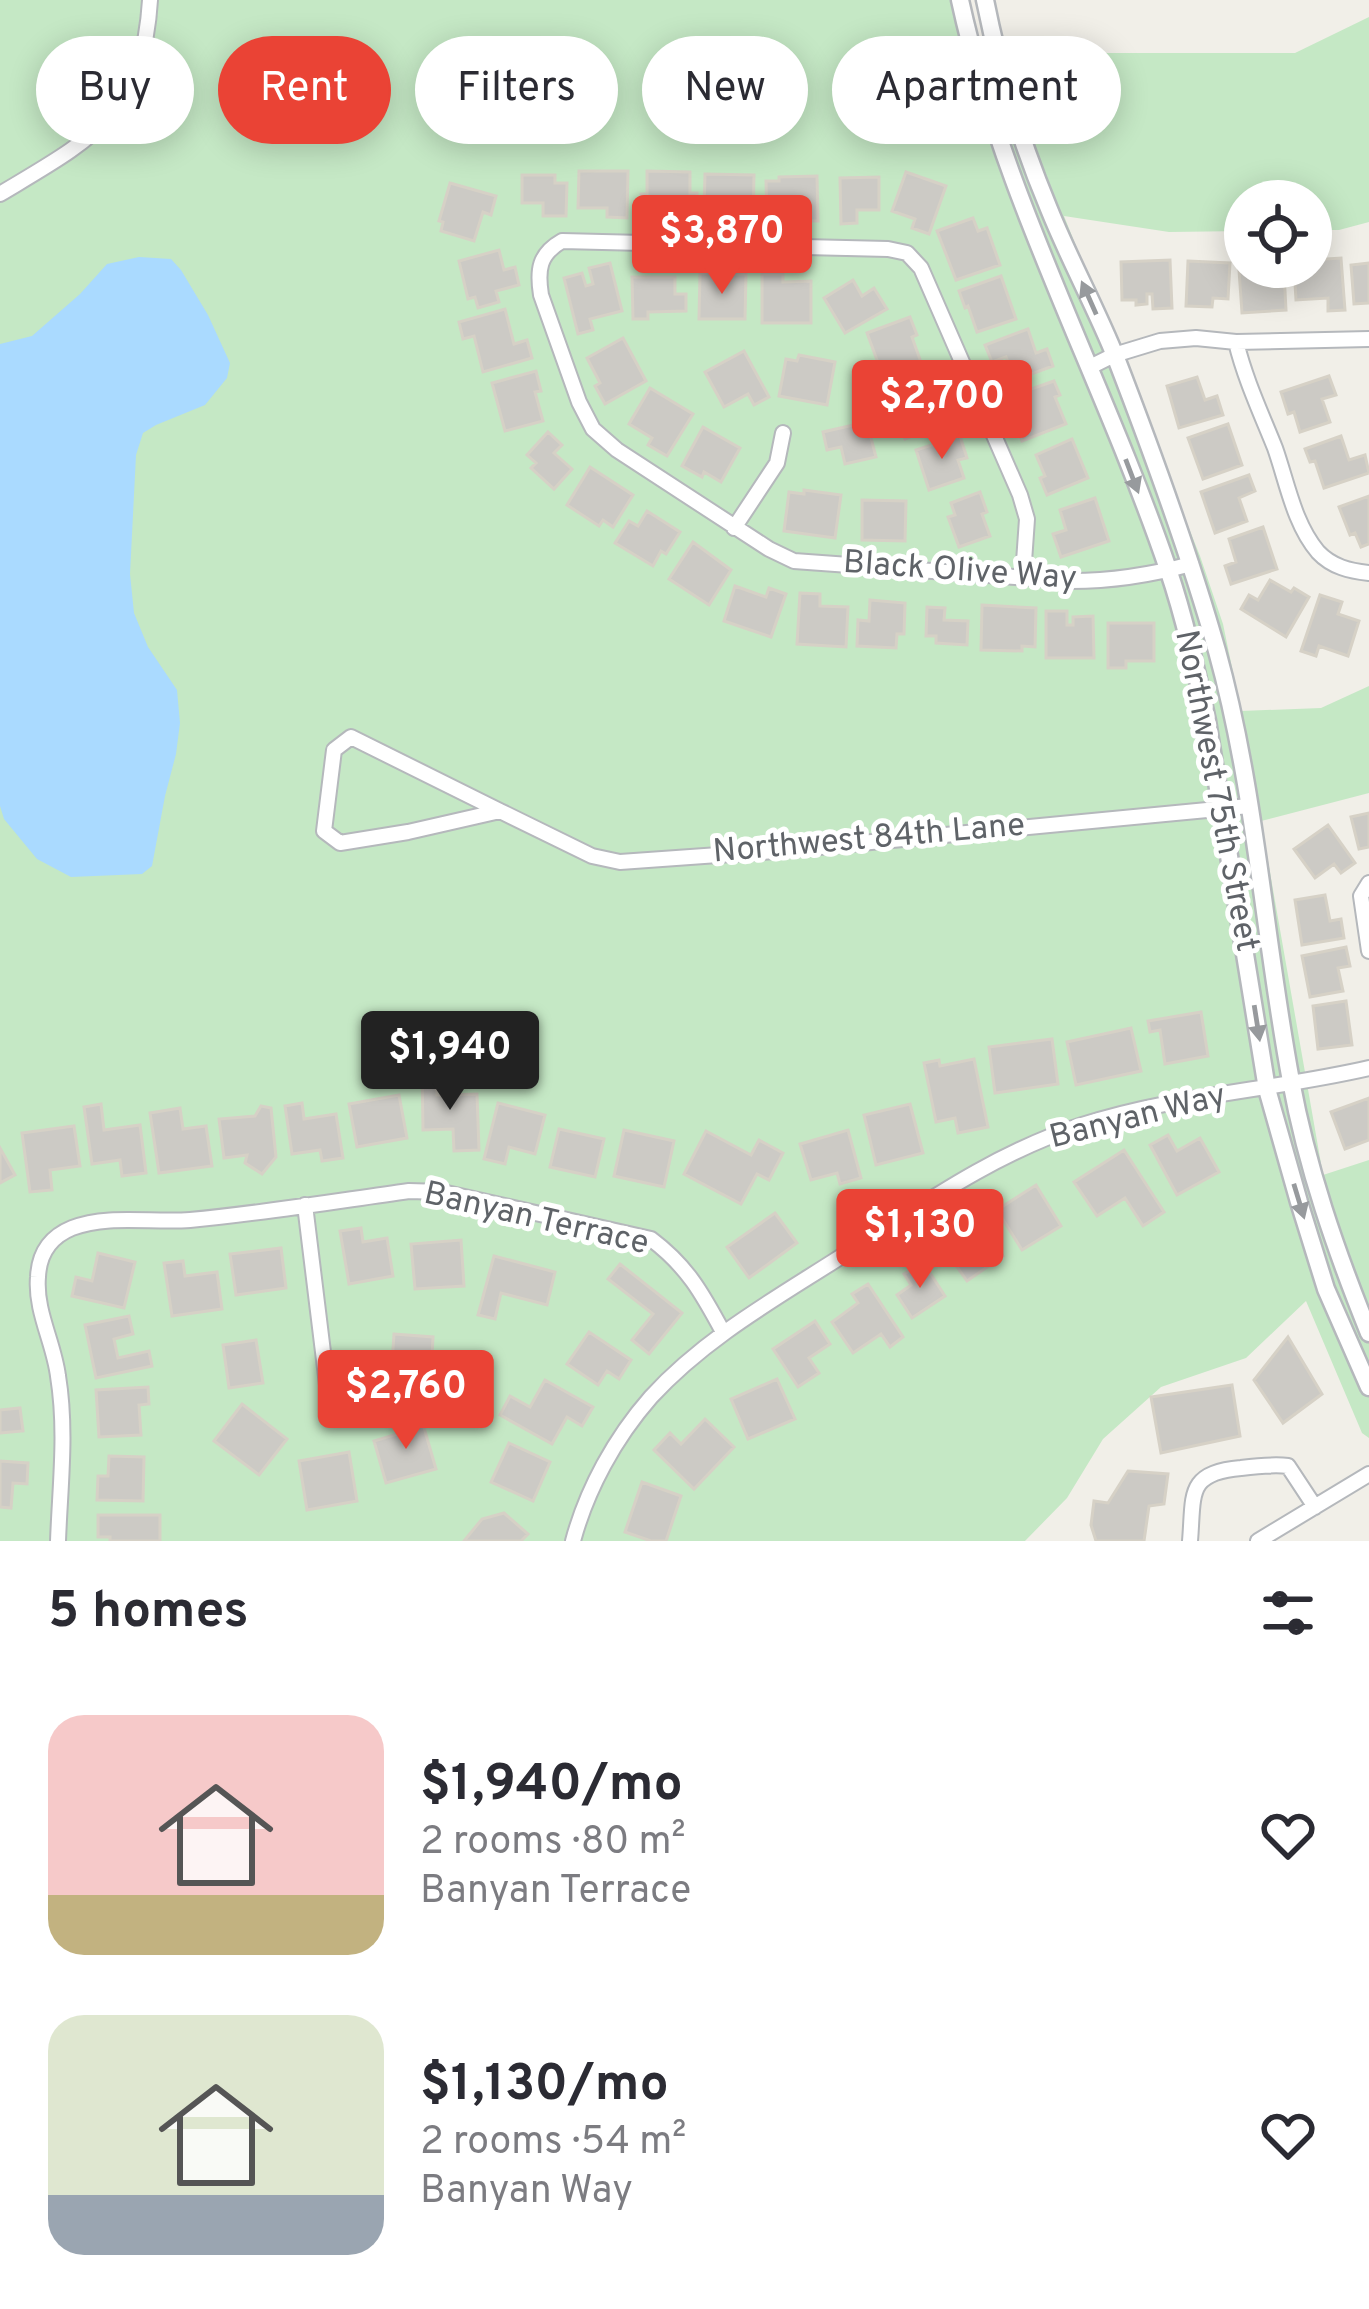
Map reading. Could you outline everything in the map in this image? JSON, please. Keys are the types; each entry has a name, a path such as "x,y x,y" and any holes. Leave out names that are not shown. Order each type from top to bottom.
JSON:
{"street":[{"path":"0,194 81,145 117,110 142,61 150,0"},
{"name":"Northwest 75th Street","path":"960,0 997,133 1168,570 1208,721 1267,1089 1326,1289 1369,1387"},
{"name":"Northwest 75th Street","path":"986,0 994,44 1048,208 1114,355 1191,564 1232,714 1291,1082 1317,1191 1369,1333"},
{"name":"Black Olive Way","path":"1023,576 1027,519 1020,496 921,268 908,254 888,249 562,241 549,248 538,277 542,295 593,429 617,450 769,549 794,560 1071,581 1107,581 1191,564"},
{"path":"1090,367 1160,341 1369,339"},
{"path":"1236,342 1303,528 1334,565 1369,573"},
{"path":"734,528 778,463 783,433"},
{"name":"Northwest 84th Lane","path":"500,811 340,843 324,831 334,750 351,736 592,856 620,862 1249,806"},
{"path":"1369,883 1361,896 1369,951"},
{"name":"Banyan Way","path":"573,1541 587,1498 626,1427 682,1365 723,1332 954,1185 1014,1150 1082,1125 1148,1108 1369,1068"},
{"name":"Banyan Terrace","path":"58,1541 62,1401 38,1295 40,1262 56,1237 88,1223 188,1220 409,1191 442,1192 651,1239 693,1279 723,1332"},
{"path":"305,1205 329,1401"},
{"path":"1190,1541 1200,1481 1219,1470 1288,1466 1315,1507"},
{"path":"1258,1541 1369,1474"}],"green space":[{"path":"0,0 951,0 959,36 832,36 832,144 1121,144 1121,53 1295,53 1369,17 1369,222 1332,230 1332,180 1224,180 1224,231 1169,232 1064,216 1200,556 1223,624 1241,711 1321,708 1369,686 1369,793 1261,821 1323,1175 1369,1160 1369,1438 1362,1433 1306,1301 1246,1358 1161,1387 1103,1439 1067,1498 1025,1541 0,1541"}],"water":[{"path":"139,257 171,259 181,270 230,363 227,378 205,405 143,433 136,455 130,574 134,613 148,647 177,690 180,723 152,866 142,874 71,877 37,859 4,819 0,806 0,344 32,336 107,264"}],"building":[{"path":"579,171 628,171 627,218 607,217 607,208 578,208"},
{"path":"647,171 690,172 690,193 697,193 696,217 641,217"},
{"path":"906,172 946,186 929,234 912,228 915,219 892,211"},
{"path":"705,174 754,175 753,222 733,221 733,211 704,210"},
{"path":"522,175 555,175 555,183 567,183 566,216 543,216 543,203 522,203"},
{"path":"817,176 818,221 767,220 766,181"},
{"path":"879,177 879,210 857,210 857,223 841,224 840,178"},
{"path":"450,183 496,196 491,215 483,212 474,241 441,231 443,222 439,221"},
{"path":"973,218 978,231 987,228 1000,265 956,280 937,231"},
{"path":"499,250 504,270 515,267 519,285 496,291 499,302 478,308 475,297 468,299 459,261"},
{"path":"1341,258 1345,310 1328,311 1328,298 1296,300 1295,288 1332,288 1332,259"},
{"path":"1170,260 1172,308 1153,309 1152,294 1147,294 1147,304 1122,300 1121,262"},
{"path":"1188,261 1224,263 1228,299 1213,298 1212,307 1186,306"},
{"path":"610,263 622,311 590,319 593,330 578,334 564,278 582,273 586,286 593,284 589,268"},
{"path":"1369,263 1369,303 1354,304 1351,265"},
{"path":"700,273 715,273 715,278 746,274 745,319 699,319"},
{"path":"762,274 783,274 783,282 811,281 811,323 762,323"},
{"path":"1001,276 1016,319 977,332 959,291"},
{"path":"632,277 675,277 675,294 686,294 686,311 648,312 648,319 633,319"},
{"path":"853,280 862,296 874,288 887,309 845,333 824,298"},
{"path":"1240,288 1285,288 1286,310 1242,313"},
{"path":"505,309 514,344 527,340 532,358 483,372 474,336 463,339 459,322"},
{"path":"910,317 922,365 884,379 867,333"},
{"path":"1028,329 1036,353 1047,349 1053,366 1015,380 1006,357 992,362 985,345"},
{"path":"623,338 646,381 605,404 587,358"},
{"path":"744,351 769,397 754,405 748,394 724,407 705,372"},
{"path":"799,355 835,362 827,405 779,396 786,359 797,361"},
{"path":"536,371 541,391 535,392 543,421 505,431 492,383"},
{"path":"933,372 951,421 905,439 891,388"},
{"path":"1329,376 1336,395 1322,399 1330,422 1300,432 1281,392"},
{"path":"1197,377 1205,400 1217,396 1223,415 1179,428 1167,386"},
{"path":"1054,381 1066,424 1022,441 1015,422 1022,419 1014,395"},
{"path":"650,388 693,414 667,456 648,445 652,438 629,424"},
{"path":"862,423 876,457 845,464 841,447 827,450 823,432"},
{"path":"1228,424 1242,465 1203,479 1188,438"},
{"path":"703,427 740,448 721,482 682,466"},
{"path":"548,432 562,445 554,453 572,469 554,489 531,468 536,463 527,455"},
{"path":"960,436 967,458 958,460 964,478 929,490 916,450"},
{"path":"1341,436 1349,460 1365,455 1369,473 1324,488 1315,461 1310,462 1305,449"},
{"path":"1072,439 1088,478 1047,495 1036,455"},
{"path":"590,467 633,495 613,527 603,520 599,526 567,505"},
{"path":"1249,475 1255,491 1239,498 1247,521 1215,533 1201,492"},
{"path":"804,490 841,495 835,538 784,531 789,492 804,494"},
{"path":"980,492 990,536 959,547 948,517 955,515 951,503"},
{"path":"1369,496 1369,544 1361,547 1355,533 1350,535 1339,507"},
{"path":"1095,498 1109,541 1061,557 1053,534 1066,530 1060,510"},
{"path":"862,500 906,501 905,541 862,540"},
{"path":"647,511 680,532 653,566 615,543 629,521 638,526"},
{"path":"1263,527 1277,569 1231,584 1225,566 1236,562 1229,539"},
{"path":"693,542 731,570 709,605 669,579"},
{"path":"1270,580 1309,597 1286,637 1241,609 1249,595 1258,600"},
{"path":"735,586 766,597 769,588 786,594 771,637 724,621"},
{"path":"800,593 820,594 820,606 848,607 846,647 797,644"},
{"path":"1320,595 1342,602 1338,614 1359,621 1348,656 1319,646 1316,656 1301,651"},
{"path":"870,600 905,603 904,634 897,634 896,648 857,646 858,620 869,621"},
{"path":"982,605 1036,608 1035,647 981,650"},
{"path":"927,607 945,608 944,620 968,621 967,645 936,643 936,636 926,636"},
{"path":"1046,611 1067,611 1067,625 1073,625 1073,617 1093,616 1094,658 1046,658"},
{"path":"1108,623 1154,623 1154,661 1126,661 1126,668 1108,668"},
{"path":"1369,813 1369,847 1359,849 1351,817"},
{"path":"1328,825 1355,863 1341,873 1334,864 1315,878 1294,849"},
{"path":"1325,895 1330,921 1341,919 1344,938 1302,945 1295,900"},
{"path":"1346,947 1350,966 1338,968 1343,991 1310,997 1302,956"},
{"path":"1346,1001 1352,1045 1318,1049 1313,1006"},
{"path":"1201,1012 1208,1056 1165,1064 1160,1030 1150,1032 1148,1021"},
{"path":"1131,1028 1141,1071 1076,1085 1067,1042"},
{"path":"1052,1039 1058,1084 995,1093 989,1047"},
{"path":"974,1059 988,1127 958,1133 955,1118 936,1122 924,1063 939,1060 940,1066"},
{"path":"422,1068 436,1068 437,1095 477,1094 479,1150 454,1151 453,1129 423,1130"},
{"path":"399,1095 407,1138 357,1147 349,1104"},
{"path":"1369,1098 1369,1140 1345,1149 1331,1112"},
{"path":"302,1103 304,1119 336,1114 343,1158 322,1161 320,1150 292,1154 285,1106"},
{"path":"498,1103 545,1115 535,1154 509,1147 505,1164 484,1159"},
{"path":"101,1104 104,1130 140,1125 146,1173 122,1176 120,1160 92,1164 84,1107"},
{"path":"910,1104 923,1153 876,1165 864,1115"},
{"path":"261,1106 271,1108 276,1157 262,1174 245,1163 247,1155 224,1158 219,1119 255,1116"},
{"path":"180,1108 183,1129 206,1126 212,1166 159,1173 150,1113"},
{"path":"74,1126 80,1166 50,1170 52,1190 30,1192 22,1133"},
{"path":"559,1129 604,1139 595,1177 550,1167"},
{"path":"624,1130 674,1141 664,1187 614,1176"},
{"path":"848,1130 861,1178 840,1184 837,1173 811,1180 800,1144"},
{"path":"706,1131 751,1155 759,1140 783,1153 769,1180 757,1174 741,1204 684,1174"},
{"path":"1168,1135 1177,1151 1200,1138 1219,1172 1177,1195 1150,1145"},
{"path":"0,1148 15,1175 0,1183"},
{"path":"1124,1150 1164,1212 1143,1226 1125,1198 1097,1216 1074,1182"},
{"path":"1036,1185 1061,1226 1022,1250 997,1210"},
{"path":"775,1213 797,1243 749,1278 727,1247"},
{"path":"974,1214 1003,1256 967,1281 938,1240"},
{"path":"361,1228 363,1242 387,1238 393,1276 349,1284 340,1231"},
{"path":"461,1240 464,1286 415,1289 411,1244"},
{"path":"281,1248 286,1288 236,1295 230,1254"},
{"path":"98,1253 135,1262 124,1308 72,1296 76,1277 92,1281"},
{"path":"494,1256 555,1272 547,1305 501,1293 495,1319 478,1315"},
{"path":"183,1261 185,1276 217,1272 222,1309 172,1316 164,1263"},
{"path":"923,1262 945,1296 912,1318 897,1295 911,1285 904,1274"},
{"path":"620,1264 682,1313 649,1354 632,1340 653,1314 608,1279"},
{"path":"868,1284 903,1337 890,1347 881,1334 853,1353 832,1322 858,1303 852,1294"},
{"path":"129,1316 133,1334 114,1339 118,1358 149,1351 152,1366 96,1378 85,1325"},
{"path":"815,1321 830,1344 809,1358 819,1373 798,1387 773,1349"},
{"path":"589,1332 631,1360 619,1379 607,1371 598,1385 567,1364"},
{"path":"394,1334 433,1337 432,1356 421,1355 420,1384 375,1381 377,1363 392,1364"},
{"path":"1288,1337 1322,1394 1283,1423 1254,1380"},
{"path":"256,1340 263,1383 229,1388 223,1345"},
{"path":"777,1379 795,1419 748,1439 731,1399"},
{"path":"545,1380 593,1407 582,1426 567,1417 552,1444 500,1415 510,1396 530,1407"},
{"path":"1232,1385 1240,1436 1161,1453 1151,1397"},
{"path":"148,1387 149,1404 139,1405 141,1435 99,1437 96,1390"},
{"path":"242,1404 287,1439 259,1475 214,1441"},
{"path":"20,1408 23,1431 0,1433 0,1410"},
{"path":"420,1414 436,1469 386,1483 374,1441 407,1431 403,1418"},
{"path":"705,1419 734,1447 694,1489 654,1450 670,1433 681,1444"},
{"path":"509,1443 550,1462 533,1501 491,1482"},
{"path":"349,1452 357,1501 307,1510 299,1461"},
{"path":"109,1456 144,1457 143,1501 97,1500 98,1476 108,1476"},
{"path":"0,1461 28,1463 27,1484 13,1483 11,1508 0,1507"},
{"path":"1128,1471 1168,1474 1164,1504 1149,1506 1144,1541 1096,1541 1091,1525 1094,1501 1108,1503"},
{"path":"642,1482 681,1496 666,1541 625,1532"},
{"path":"504,1513 528,1534 521,1541 464,1541 482,1519"},
{"path":"98,1515 160,1515 160,1541 98,1537"}]}
